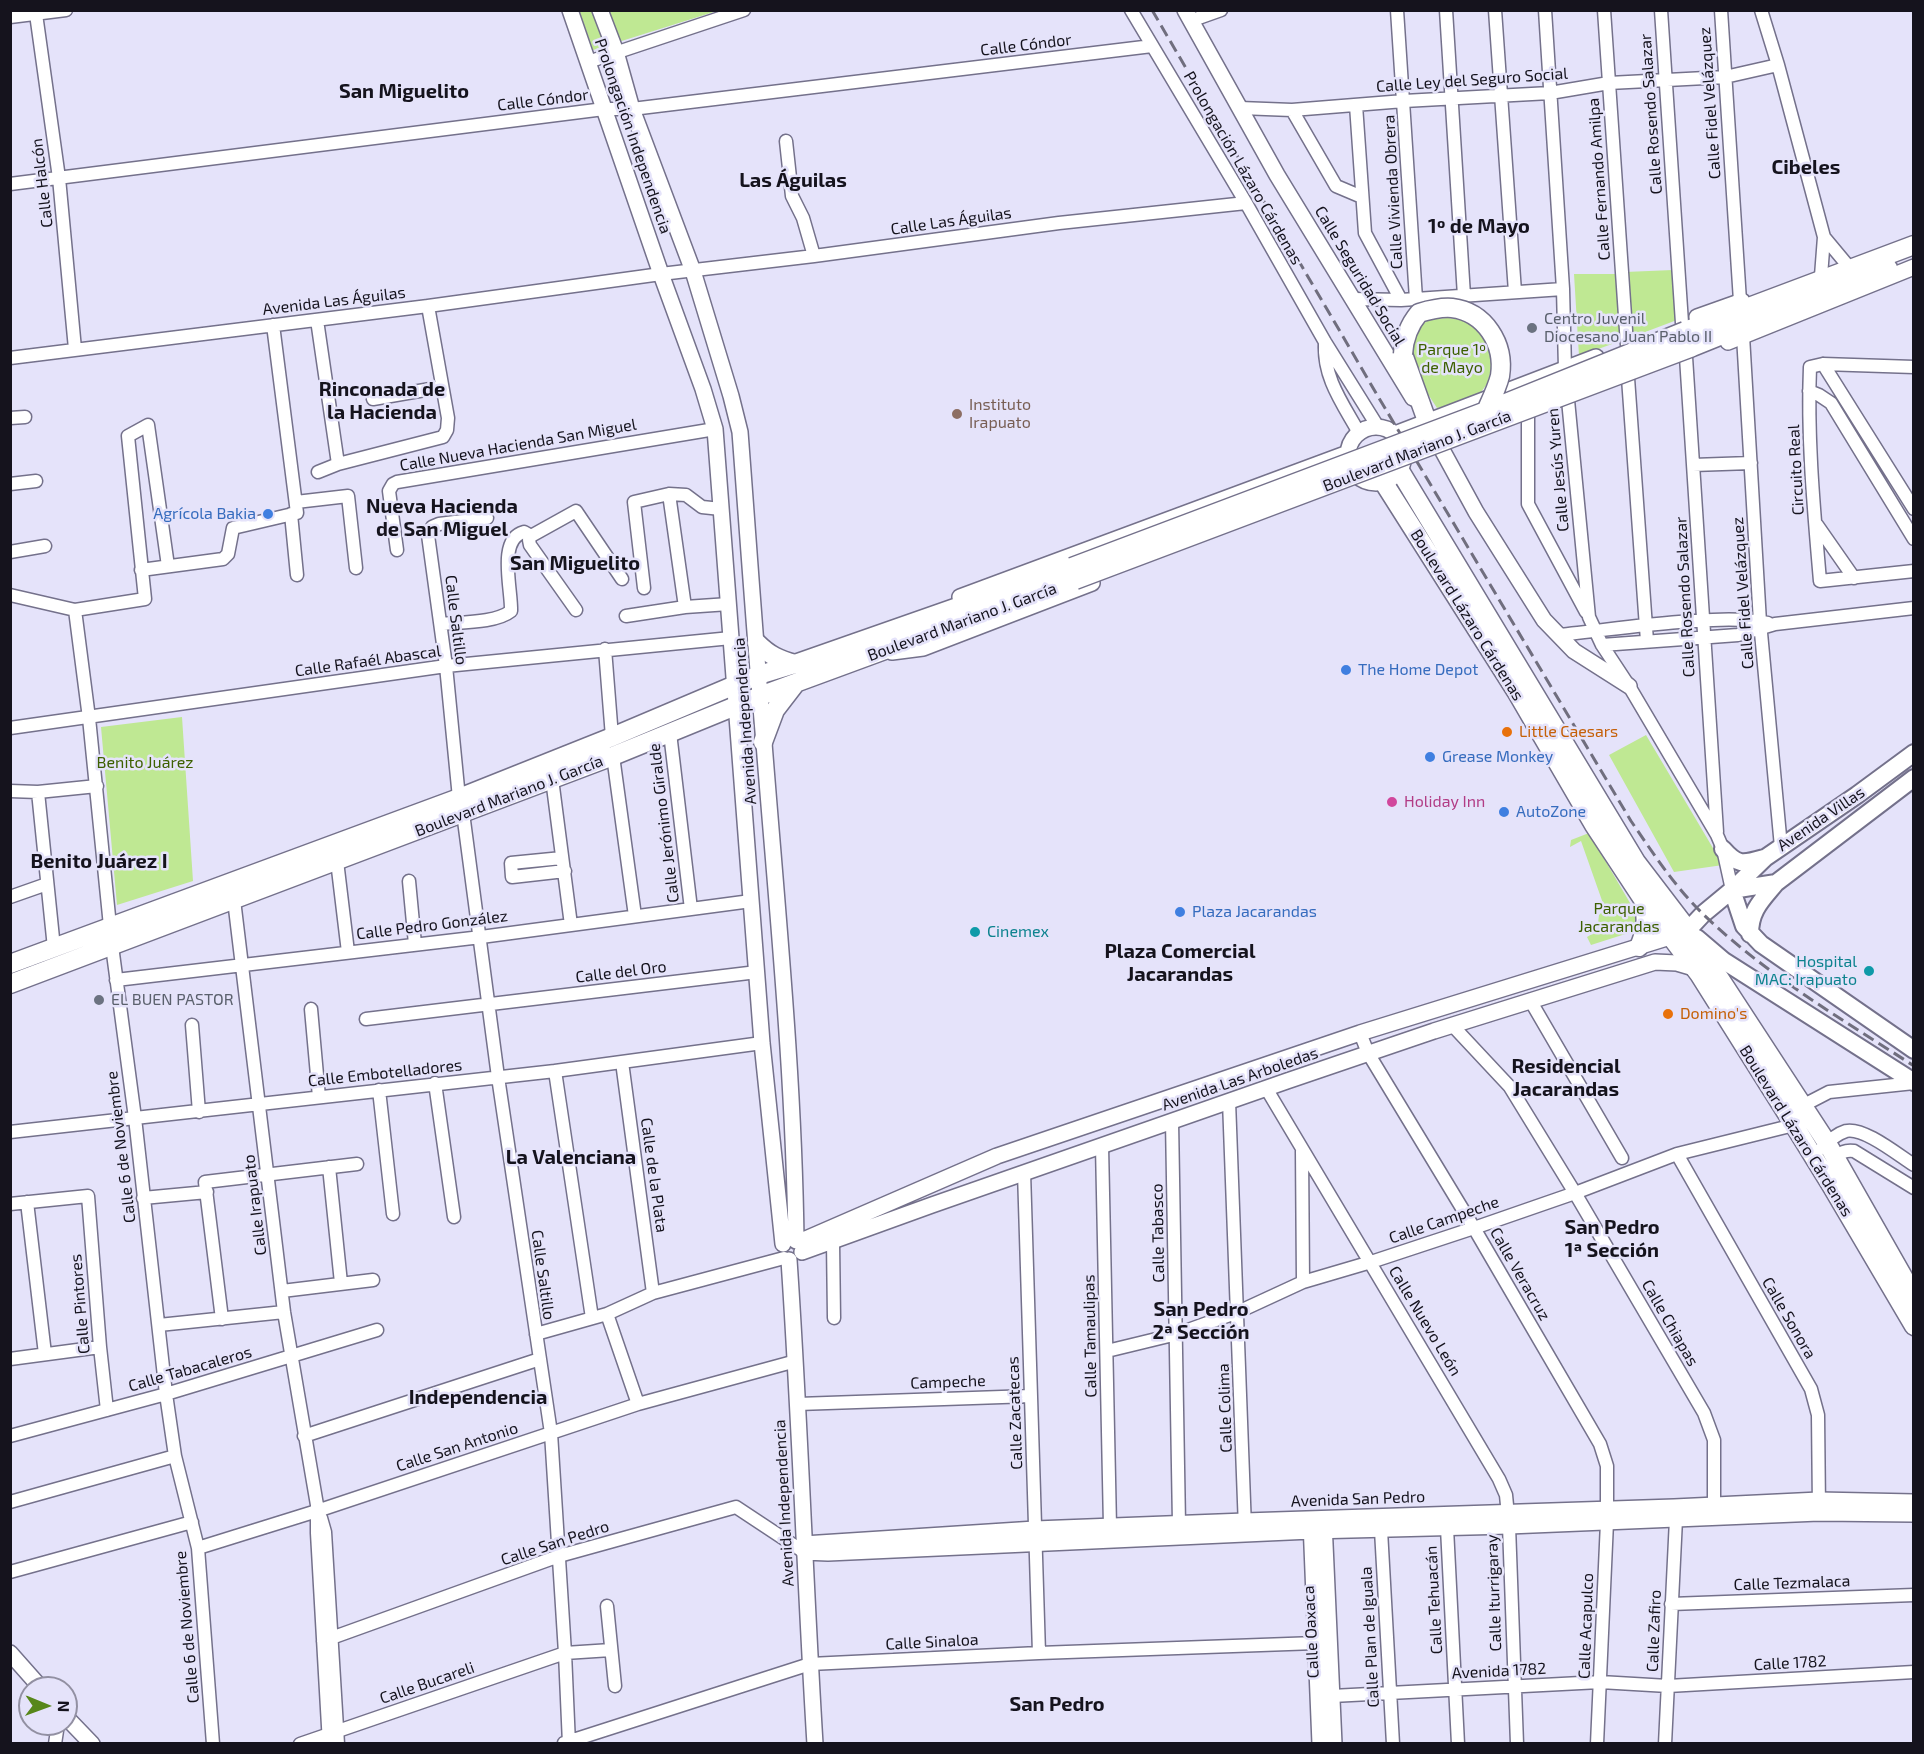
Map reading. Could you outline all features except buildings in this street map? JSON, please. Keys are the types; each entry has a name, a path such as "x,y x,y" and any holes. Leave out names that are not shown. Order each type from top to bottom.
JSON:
{"main road":[{"name":"Boulevard Mariano J. García","path":"10,984 111,937 461,805 552,779 613,756 796,683 872,646 1073,574 1686,340 1914,245"},
{"name":"Boulevard Mariano J. García","path":"1073,574 1486,411 1914,257"},
{"path":"1427,421 1403,354 1404,340 1411,322 1419,312 1452,308 1476,316 1494,335 1499,355 1500,375 1495,393 1486,411"},
{"name":"Boulevard Lázaro Cárdenas","path":"1402,465 1573,759 1636,862 1688,930 1802,1106 1830,1141 1914,1296"},
{"name":"Boulevard Lázaro Cárdenas","path":"1384,483 1516,691 1579,801 1644,901 1696,971 1767,1082 1914,1326"},
{"path":"757,643 771,656 795,664"},
{"name":"Boulevard Mariano J. García","path":"10,964 54,948 111,937 234,900 337,861 612,736 759,675 872,646"},
{"path":"764,742 775,710 796,683"},
{"path":"1547,746 1558,747 1573,759"},
{"name":"Avenida Villas","path":"1688,930 1765,858 1914,753"},
{"name":"Avenida Villas","path":"1732,890 1776,883 1914,778"},
{"path":"1720,842 1737,861 1745,864 1765,858"},
{"path":"1750,934 1751,918 1756,907 1776,883"},
{"path":"1732,890 1744,926 1750,934 1914,1050"},
{"path":"1639,947 1646,925 1644,901"},
{"path":"1670,937 1688,930"},
{"path":"1688,930 1687,944 1696,971"},
{"path":"1688,930 1724,961 1914,1082"},
{"path":"1767,1082 1787,1105 1796,1109 1802,1106"}],"street":[{"path":"10,17 66,10"},
{"name":"Prolongación Independencia","path":"570,10 661,274"},
{"name":"Prolongación Independencia","path":"600,10 616,52 632,109 669,209"},
{"path":"588,62 744,10"},
{"name":"Prolongación Lázaro Cárdenas","path":"1131,10 1246,203 1325,342"},
{"path":"1188,16 1221,10"},
{"name":"Calle Vivienda Obrera","path":"1397,10 1416,299"},
{"path":"1446,10 1464,296"},
{"path":"1495,10 1515,292"},
{"name":"Calle Jesús Yuren","path":"1545,10 1563,289 1565,369 1589,617 1594,631 1608,644 1629,686 1720,842 1732,890"},
{"name":"Calle Fernando Amilpa","path":"1604,10 1627,345"},
{"name":"Calle Rosendo Salazar","path":"1661,10 1720,842"},
{"name":"Calle Fidel Velázquez","path":"1721,10 1740,301"},
{"path":"1761,10 1824,237 1821,276"},
{"name":"Calle Halcón","path":"36,14 59,177 75,349"},
{"name":"Calle Seguridad Social","path":"1188,16 1277,175 1427,421 1476,512 1544,621 1574,651 1629,686"},
{"name":"Calle Cóndor","path":"10,183 1152,46"},
{"name":"Calle Ley del Seguro Social","path":"1240,108 1292,110 1550,93 1610,83 1725,77 1778,65"},
{"path":"1356,105 1365,233 1401,300"},
{"path":"1292,110 1336,186 1362,197"},
{"path":"786,141 792,196 804,219 814,256"},
{"name":"Calle Las Águilas","path":"661,274 1059,223 1246,203"},
{"name":"Avenida Independencia","path":"669,209 693,271 741,432 779,915 793,1148 792,1250 798,1404 800,1547 815,1743"},
{"path":"1824,237 1849,267"},
{"path":"1402,465 1403,446 1395,434 1378,427 1365,429 1359,433 1354,438 1348,453 1349,462 1359,478 1371,483 1384,483 1390,480 1402,465 1441,447 1628,378 1740,301 1880,258"},
{"path":"1395,434 1627,345 1743,336 1914,267"},
{"name":"Avenida Independencia","path":"661,274 703,389 715,429 762,1043 773,1150 792,1250"},
{"name":"Avenida Las Águilas","path":"10,358 428,306 661,274"},
{"path":"1353,299 1401,300 1563,289"},
{"path":"318,472 338,464 443,437 447,430 448,418 428,306"},
{"path":"317,320 338,464"},
{"path":"141,570 223,559 228,554 233,528 297,513 273,325"},
{"name":"Calle Fidel Velázquez","path":"1743,336 1761,625 1781,847"},
{"path":"1325,342 1378,427"},
{"path":"1325,342 1326,369 1335,391 1359,433"},
{"path":"1823,364 1909,367 1914,380"},
{"path":"1823,364 1914,508"},
{"name":"Circuito Real","path":"1823,364 1810,367 1809,391 1820,581 1914,572"},
{"path":"1628,378 1647,641"},
{"path":"373,399 441,387"},
{"path":"1809,391 1831,403 1914,539"},
{"path":"1528,415 1528,504 1589,617"},
{"path":"10,418 25,417"},
{"path":"10,595 75,610 145,599 128,435 148,425 168,566"},
{"name":"Calle Nueva Hacienda San Miguel","path":"397,550 389,491 397,482 715,429"},
{"path":"872,646 905,618 1348,453"},
{"path":"1694,465 1751,463"},
{"path":"1314,466 1322,471 1326,479 1325,491"},
{"path":"1878,479 1891,472"},
{"path":"872,646 923,648 1359,478"},
{"path":"10,484 36,481"},
{"path":"644,588 634,502 669,494 686,495 702,507 721,509"},
{"path":"669,494 685,607"},
{"path":"296,502 348,496 356,568"},
{"path":"531,541 576,511 622,579"},
{"path":"291,514 297,575"},
{"name":"Calle Saltillo","path":"487,518 439,524 432,527 428,535 441,624 461,805 481,937 498,1077 551,1433 565,1653 567,1743"},
{"path":"1815,522 1854,578"},
{"path":"1141,530 1138,541 1142,553 1151,560"},
{"path":"441,624 504,616 511,611 508,547 519,533 524,532 576,610"},
{"path":"10,552 45,546"},
{"path":"626,616 685,607 729,604"},
{"path":"1612,629 1608,644 1737,635 1761,625 1914,608"},
{"name":"Calle 6 de Noviembre","path":"75,610 97,786 111,937 135,1118 166,1394 175,1456 198,1548 213,1743"},
{"path":"1558,635 1646,624 1734,618 1761,625"},
{"name":"Calle Rafaél Abascal","path":"10,728 446,666 731,638"},
{"path":"605,649 612,736"},
{"name":"Calle Jerónimo Giralde","path":"670,733 691,909"},
{"path":"613,756 634,916"},
{"path":"552,779 571,925"},
{"path":"10,791 38,792 97,786"},
{"path":"38,792 54,948"},
{"path":"562,858 511,863 512,877 565,871"},
{"path":"337,861 348,952"},
{"path":"409,881 415,944"},
{"path":"10,897 47,884"},
{"name":"Calle Irapuato","path":"234,900 284,1312 304,1436 318,1509 325,1532 327,1640 333,1738"},
{"name":"Calle Pedro González","path":"116,980 481,937 751,901"},
{"name":"Avenida Las Arboledas","path":"792,1250 997,1156 1360,1033 1670,937"},
{"name":"Avenida Las Arboledas","path":"792,1250 833,1242 1024,1172 1368,1053 1530,1000 1655,962 1677,963 1696,971"},
{"name":"Calle del Oro","path":"366,1019 757,972"},
{"path":"1530,1000 1622,1158"},
{"path":"760,1010 785,1008"},
{"path":"311,1009 319,1097"},
{"path":"1428,1012 1434,1031"},
{"path":"192,1025 199,1112"},
{"name":"Calle Chiapas","path":"1452,1026 1509,1087 1575,1193 1704,1413 1714,1440 1714,1506"},
{"name":"Calle Veracruz","path":"1360,1033 1368,1053 1474,1228 1600,1444 1607,1466 1606,1515"},
{"name":"Calle Embotelladores","path":"10,1132 555,1071 762,1043"},
{"name":"Calle de la Plata","path":"622,1062 653,1293"},
{"path":"555,1071 592,1318"},
{"path":"1802,1106 1829,1092 1914,1082"},
{"path":"435,1083 454,1217"},
{"name":"Calle Nuevo León","path":"1266,1088 1499,1479 1506,1495 1508,1519"},
{"path":"380,1090 393,1214"},
{"name":"Calle Colima","path":"1229,1101 1246,1528"},
{"name":"Calle Tabasco","path":"1172,1121 1179,1524"},
{"name":"Calle Campeche","path":"1107,1351 1177,1334 1238,1312 1304,1282 1474,1228 1677,1154 1794,1125"},
{"path":"1816,1160 1818,1154 1830,1141 1854,1130 1865,1134 1914,1166"},
{"path":"1048,1139 1055,1162"},
{"path":"1830,1141 1841,1152 1854,1151 1914,1188"},
{"name":"Calle Tamaulipas","path":"1102,1146 1110,1526"},
{"path":"773,1150 793,1148"},
{"path":"1302,1149 1304,1282"},
{"name":"Calle Sonora","path":"1677,1154 1811,1389 1818,1414 1819,1506"},
{"path":"222,1319 205,1182 357,1164"},
{"path":"329,1167 341,1283"},
{"name":"Calle Zacatecas","path":"1024,1172 1039,1653"},
{"path":"143,1198 207,1192"},
{"name":"Calle Pintores","path":"27,1202 88,1196 107,1410"},
{"path":"10,1204 27,1202 45,1354"},
{"path":"833,1242 834,1318"},
{"path":"536,1335 607,1314 653,1293 792,1250"},
{"path":"282,1291 373,1280"},
{"path":"159,1325 284,1312"},
{"path":"607,1314 638,1404"},
{"name":"Calle Tabacaleros","path":"10,1436 166,1394 377,1330"},
{"path":"10,1359 100,1347"},
{"path":"304,1436 540,1359"},
{"name":"Calle San Antonio","path":"198,1548 638,1404 796,1361"},
{"name":"Campeche","path":"798,1404 1031,1396"},
{"path":"10,1503 175,1456"},
{"name":"Avenida San Pedro","path":"800,1547 1606,1515 1714,1506 1819,1506 1914,1502"},
{"name":"Avenida San Pedro","path":"1606,1515 1676,1519 1819,1506 1914,1514"},
{"name":"Calle San Pedro","path":"327,1640 559,1556 736,1507 800,1547"},
{"name":"Calle Acapulco","path":"1597,1743 1606,1515"},
{"name":"Avenida San Pedro","path":"1317,1525 1381,1530 1447,1528 1508,1519"},
{"name":"Calle Iturrigaray","path":"1508,1519 1517,1743"},
{"name":"Calle Zafiro","path":"1665,1743 1676,1519"},
{"path":"10,1572 192,1522"},
{"name":"Avenida San Pedro","path":"1035,1537 1110,1526 1179,1524 1246,1528"},
{"name":"Calle Oaxaca","path":"1317,1525 1316,1643 1327,1737"},
{"name":"Calle Oaxaca","path":"1317,1525 1332,1696 1327,1737"},
{"name":"Calle Tehuacán","path":"1447,1528 1458,1743"},
{"name":"Calle Plan de Iguala","path":"1381,1530 1393,1743"},
{"name":"Calle Tezmalaca","path":"1671,1604 1914,1595"},
{"path":"607,1606 615,1686"},
{"name":"Calle Sinaloa","path":"567,1743 810,1664 1316,1643"},
{"name":"Calle Bucareli","path":"300,1743 333,1738 565,1653 611,1650"},
{"path":"10,1653 30,1676"},
{"name":"Calle 1782","path":"1668,1686 1914,1672"},
{"name":"Avenida 1782","path":"1332,1696 1600,1682 1668,1686"},
{"path":"78,1729 92,1743"}],"green space":[{"path":"579,10 717,11 593,50"},
{"path":"1673,270 1677,320 1632,337 1625,272"},
{"path":"1574,274 1618,274 1623,340 1579,356"},
{"name":"Parque 1º de Mayo","path":"1448,318 1473,323 1489,344 1493,363 1487,384 1478,396 1437,408 1422,385 1409,358 1417,327 1431,319"},
{"name":"Benito Juárez","path":"182,717 193,881 117,905 101,727"},
{"path":"1646,735 1723,865 1674,872 1609,755"},
{"name":"Parque Jacarandas","path":"1589,833 1640,920 1641,929 1591,945 1587,937 1597,931 1599,915 1605,909 1581,841 1570,847 1571,840"}],"railway":[{"path":"1152,10 1376,393 1631,821 1656,857 1693,904 1752,957 1778,977 1914,1066"}],"place":[{"name":"Centro Juvenil Diocesano Juan Pablo II","path":"1532,328"},
{"name":"Instituto Irapuato","path":"957,414"},
{"name":"Agrícola Bakia","path":"268,514"},
{"name":"The Home Depot","path":"1346,670"},
{"name":"Little Caesars","path":"1507,732"},
{"name":"Grease Monkey","path":"1430,757"},
{"name":"Holiday Inn","path":"1392,802"},
{"name":"AutoZone","path":"1504,812"},
{"name":"Plaza Jacarandas","path":"1180,912"},
{"name":"Cinemex","path":"975,932"},
{"name":"Hospital MAC: Irapuato","path":"1869,971"},
{"name":"EL BUEN PASTOR","path":"99,1000"},
{"name":"Domino's","path":"1668,1014"}],"district":[{"name":"San Miguelito","path":"404,91"},
{"name":"Cibeles","path":"1806,167"},
{"name":"Las Águilas","path":"793,180"},
{"name":"1º de Mayo","path":"1479,226"},
{"name":"Rinconada de la Hacienda","path":"382,400"},
{"name":"Nueva Hacienda de San Miguel","path":"442,518"},
{"name":"San Miguelito","path":"575,563"},
{"name":"Benito Juárez I","path":"99,861"},
{"name":"Plaza Comercial Jacarandas","path":"1180,962"},
{"name":"Residencial Jacarandas","path":"1566,1078"},
{"name":"La Valenciana","path":"571,1157"},
{"name":"San Pedro 1ª Sección","path":"1612,1238"},
{"name":"San Pedro 2ª Sección","path":"1201,1320"},
{"name":"Independencia","path":"478,1397"},
{"name":"San Pedro","path":"1057,1704"}]}
